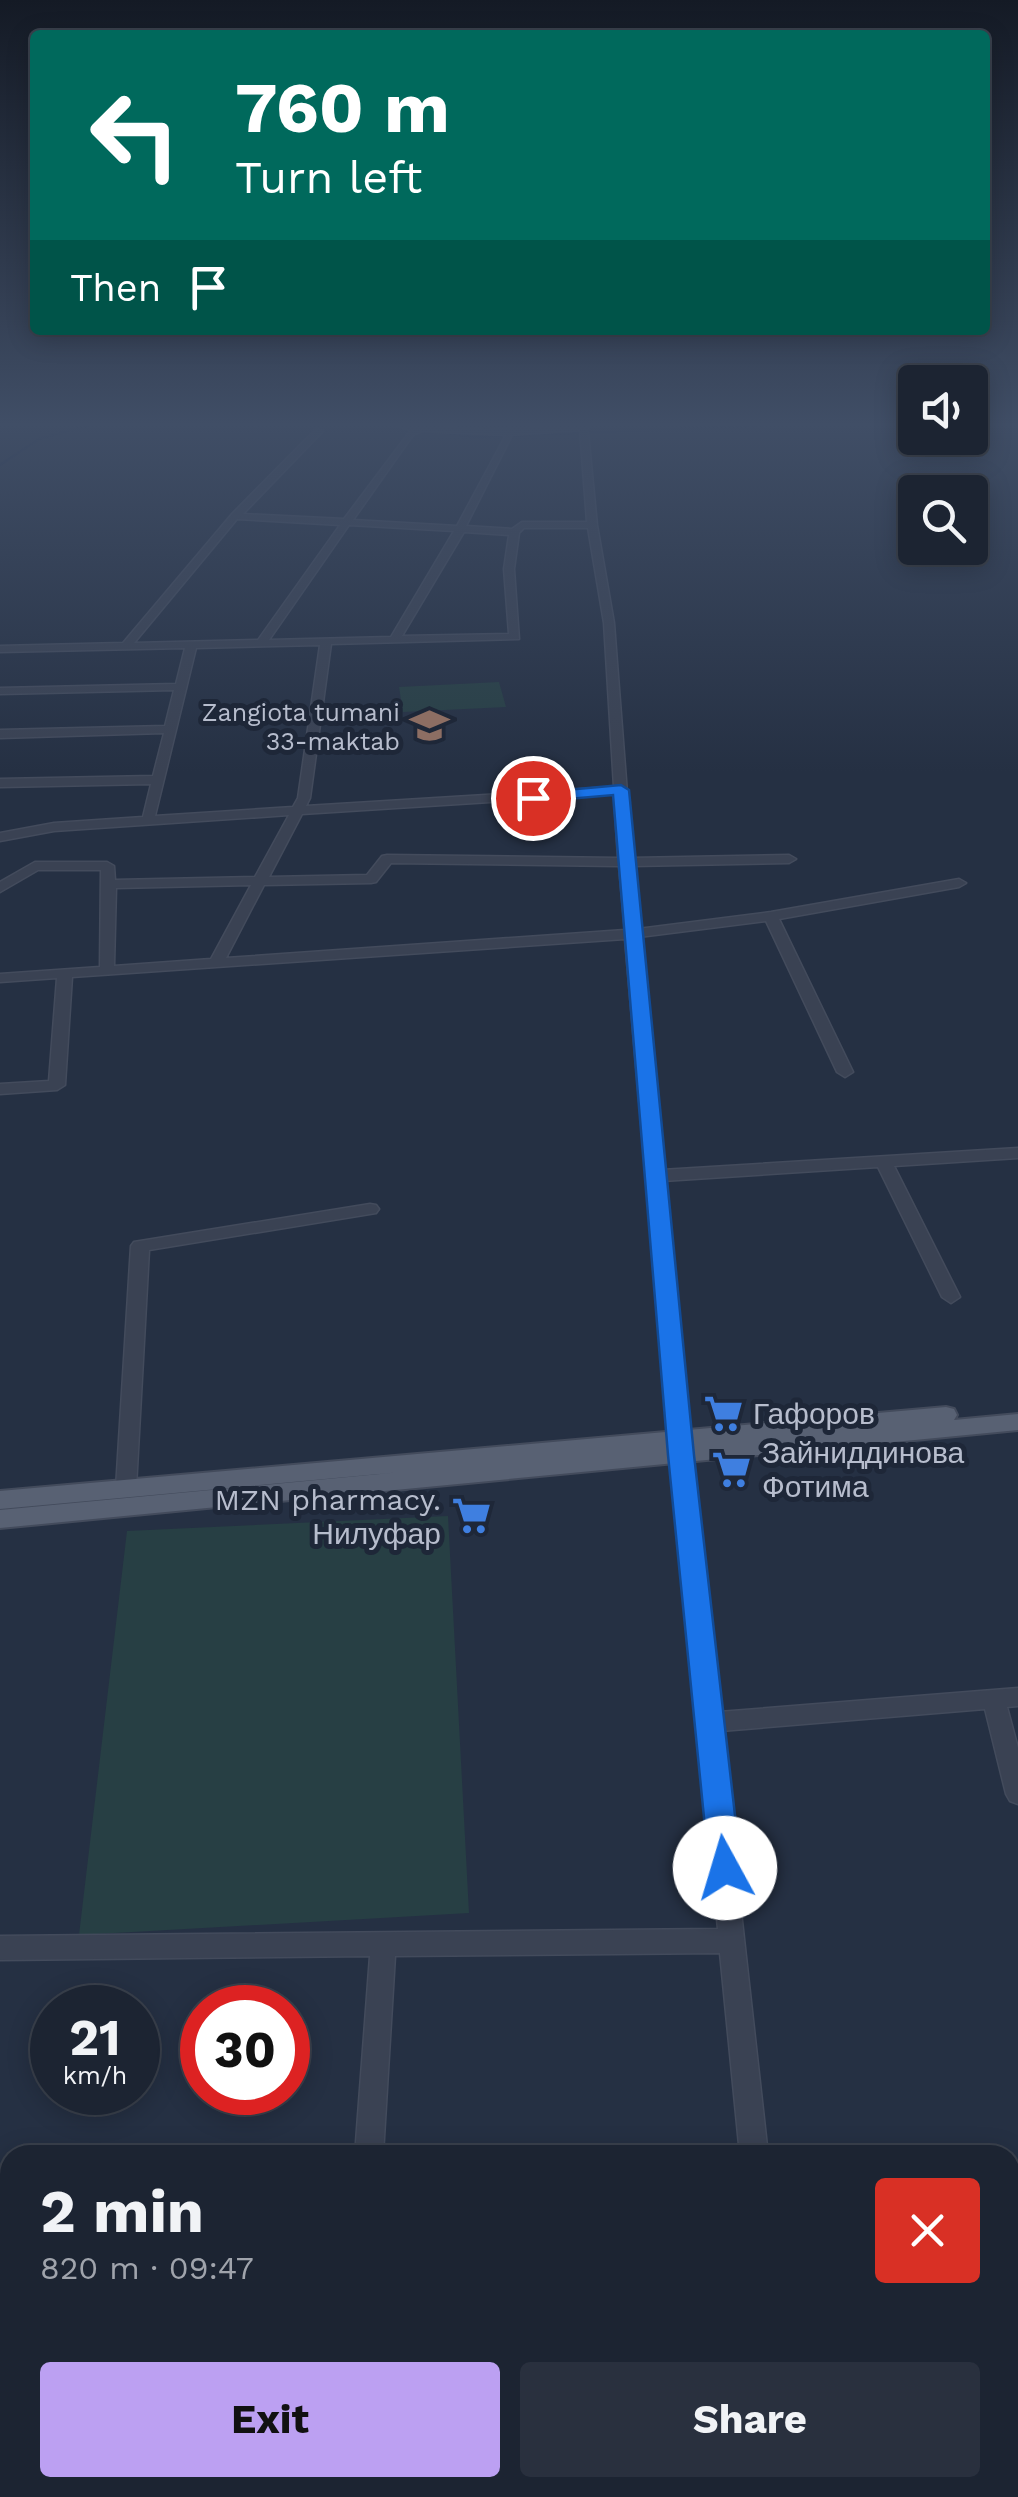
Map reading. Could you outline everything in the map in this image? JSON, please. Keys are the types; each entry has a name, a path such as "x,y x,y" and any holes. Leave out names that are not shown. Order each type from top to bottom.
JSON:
{"main road":[{"path":"0,1519 1018,1408"},
{"path":"0,1500 1018,1422"}],"street":[{"path":"124,648 215,539"},
{"path":"260,644 333,539"},
{"path":"396,639 455,539"},
{"path":"0,649 514,637 509,569 513,539"},
{"path":"594,539 609,623 625,860 680,1447 753,2145"},
{"path":"216,963 304,798 326,641"},
{"path":"148,820 191,646"},
{"path":"0,691 180,687"},
{"path":"0,734 171,729"},
{"path":"0,782 158,780"},
{"path":"0,837 54,827 621,790"},
{"path":"109,884 371,879 387,859 682,863 789,859"},
{"path":"0,888 35,866 107,866 107,970"},
{"path":"0,978 632,934 771,916 959,884"},
{"path":"771,916 845,1072"},
{"path":"0,1089 57,1085 65,973"},
{"path":"656,1176 1018,1153"},
{"path":"883,1162 952,1298"},
{"path":"126,1488 140,1246 370,1209"},
{"path":"710,1722 1006,1698 1018,1794"},
{"path":"0,1948 732,1942"},
{"path":"370,2145 383,1945"}],"green space":[{"path":"499,682 506,707 403,712 399,687"},
{"path":"448,1516 469,1913 79,1935 127,1531"}],"place":[{"name":"Zangiota tumani 33-maktab","path":"430,726"},
{"name":"Гафоров","path":"723,1413"},
{"name":"Зайниддинова Фотима","path":"732,1469"},
{"name":"MZN pharmacy. Нилуфар","path":"471,1516"}],"route":[{"path":"533,798 621,790 681,1455 725,1868"}]}
